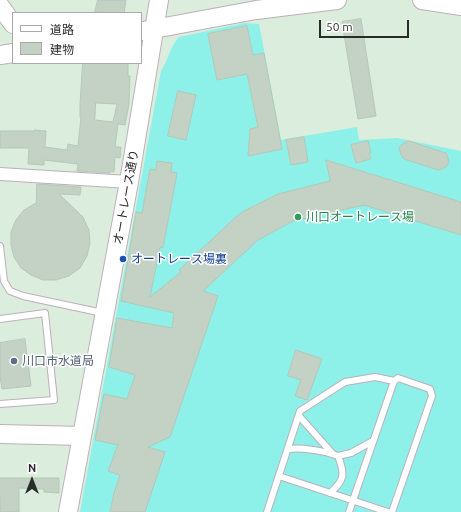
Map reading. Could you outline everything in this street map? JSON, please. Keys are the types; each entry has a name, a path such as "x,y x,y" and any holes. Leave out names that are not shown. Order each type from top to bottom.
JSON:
{"street":[{"name":"オートレース通り","path":"68,512 129,182 148,30 159,0"},
{"path":"148,30 256,10 328,0"},
{"path":"422,0 461,6"},
{"path":"0,6 12,23"},
{"path":"0,55 12,53"},
{"path":"0,174 129,182"},
{"path":"0,434 82,436"}],"lane":[{"path":"0,246 4,281 10,291 23,296 105,313"},
{"path":"0,404 54,400 45,313 49,301"},
{"path":"0,319 45,313"},
{"path":"267,512 300,411 345,382 375,377 394,381 398,378 430,389 432,396 392,512"},
{"path":"349,512 394,381"},
{"path":"299,416 335,455 343,469 343,477 338,486 330,493"},
{"path":"288,449 294,448 335,455 351,453 373,441"},
{"path":"279,476 388,512"}],"shaded area":[{"name":"川口オートレース場","path":"245,23 259,24 281,140 357,127 359,140 397,138 461,151 461,512 80,512 161,71 173,45 179,37"}],"building":[{"path":"98,0 126,0 124,12 95,12"},
{"path":"361,19 376,116 358,119 342,22"},
{"path":"247,26 253,55 264,53 282,149 248,156 250,129 258,127 247,74 217,80 208,34"},
{"path":"83,64 128,64 128,76 130,76 129,104 125,125 118,124 115,147 121,147 120,158 115,157 114,172 77,171 78,164 44,160 44,165 28,164 29,148 0,148 0,131 34,130 46,131 45,147 67,150 68,144 78,146","holes":["96,103 117,104 113,122 95,120"]},
{"path":"178,91 196,95 186,140 168,136"},
{"path":"304,137 308,162 291,165 286,140"},
{"path":"368,141 371,159 356,163 351,145"},
{"path":"409,141 446,153 449,161 447,166 438,170 404,159 401,155 399,147"},
{"path":"326,160 461,202 461,235 364,205 293,221 258,240 203,291 218,296 170,437 148,447 165,452 145,512 110,512 120,475 108,471 118,445 95,440 104,394 127,399 135,375 109,367 117,318 172,328 174,313 121,301 136,212 142,213 150,169 156,170 157,161 172,163 171,172 177,173 163,248 160,247 150,297 181,272 179,270 244,211 278,194 330,181"},
{"path":"37,184 81,187 80,195 59,194 83,217 89,230 90,243 87,256 80,268 69,276 56,280 43,280 31,275 21,268 14,257 11,245 11,232 16,220 24,210 36,203"},
{"name":"川口市水道局","path":"25,339 31,386 2,389 0,377 0,343"},
{"path":"296,350 322,359 307,400 295,396 301,380 288,376"},
{"path":"0,478 59,478 59,493 44,492 44,489 19,488 19,512 1,512"}],"place":[{"name":"川口オートレース場","path":"298,217"},
{"name":"オートレース場裏","path":"123,259"},
{"name":"川口市水道局","path":"14,361"}]}
